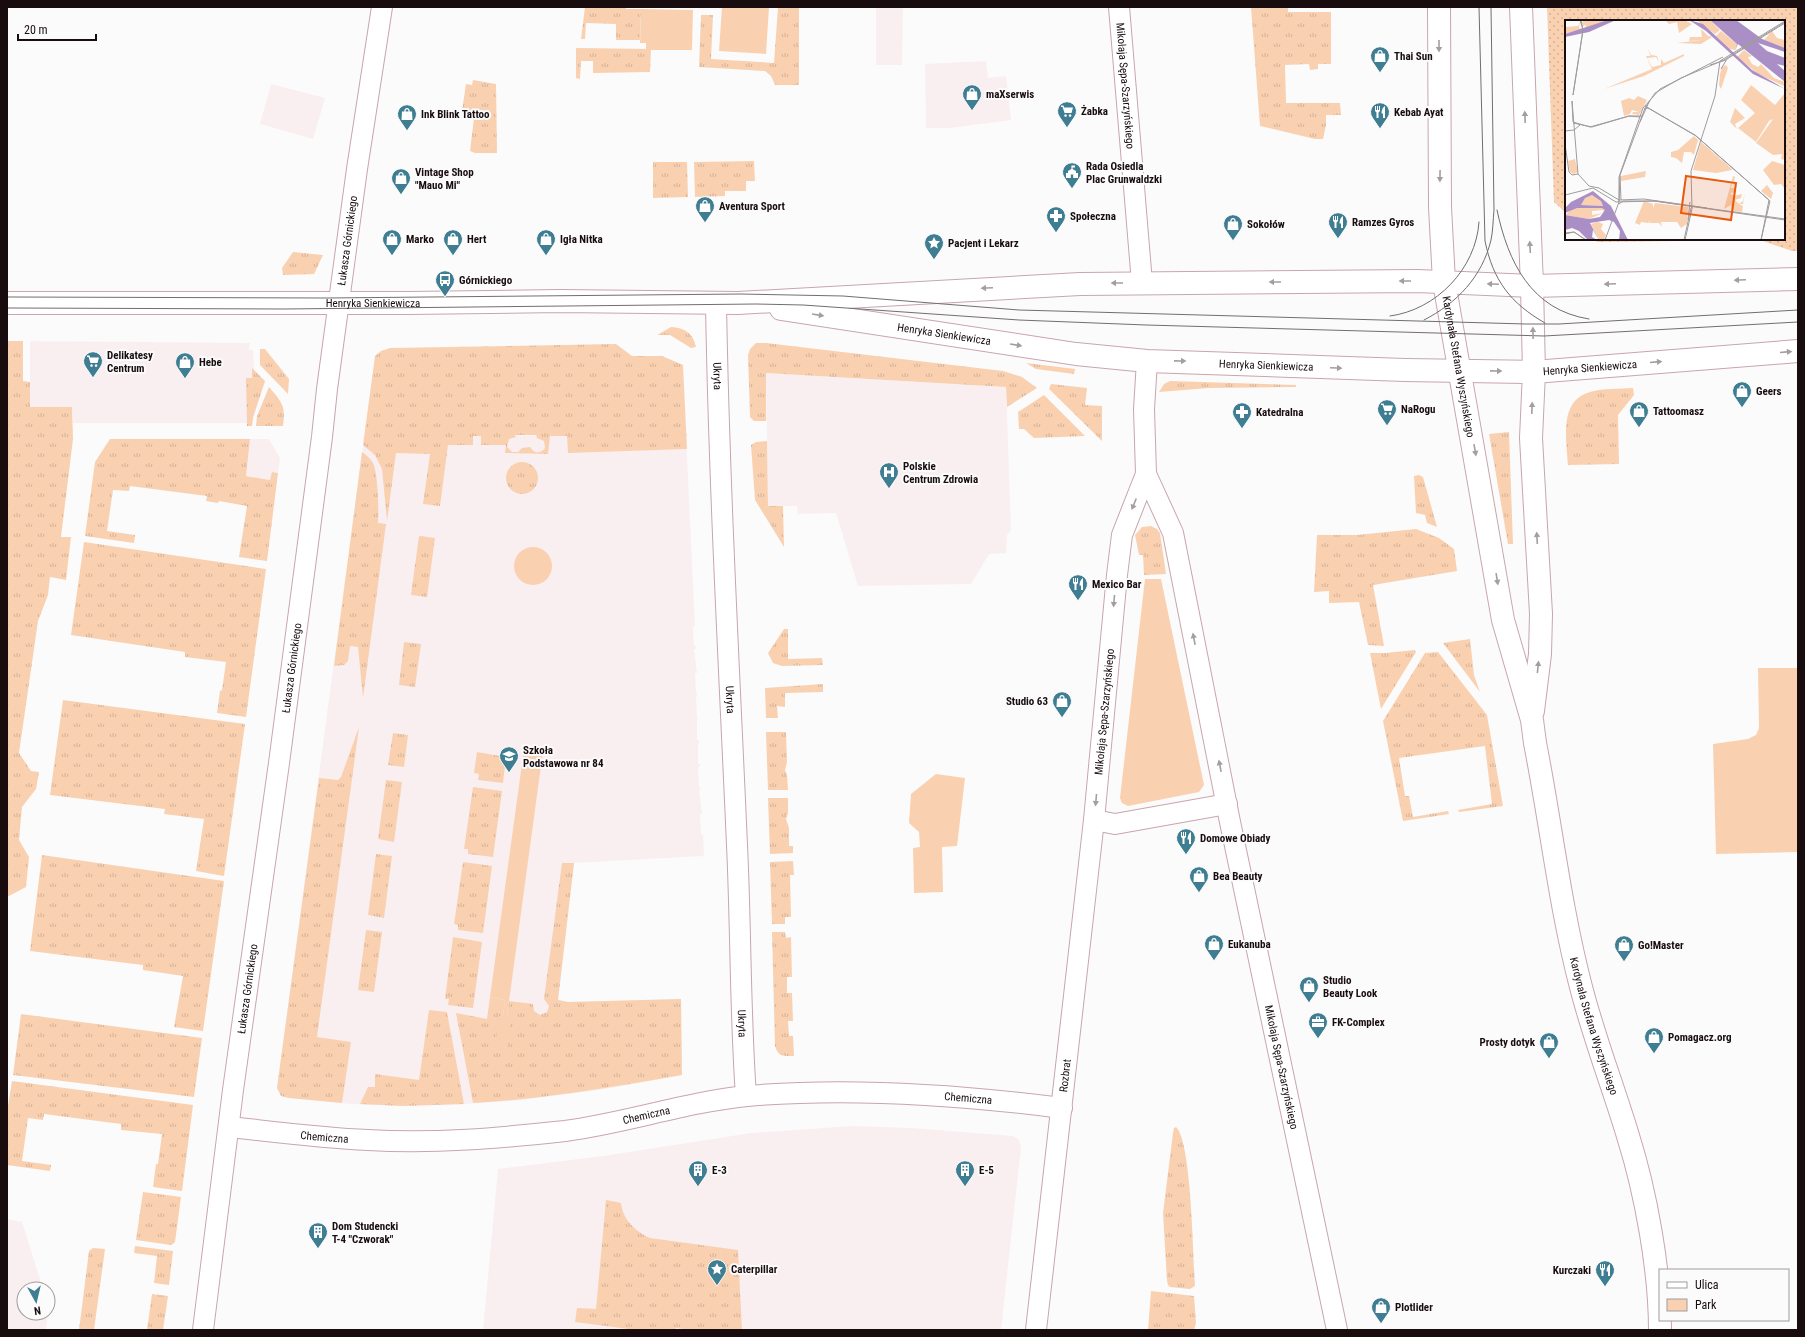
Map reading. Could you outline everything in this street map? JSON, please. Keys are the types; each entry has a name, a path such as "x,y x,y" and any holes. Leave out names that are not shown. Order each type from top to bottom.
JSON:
{"street":[{"name":"Łukasza Górnickiego","path":"203,1330 230,1127 233,1090 279,763 327,389 340,303 357,169 382,7"},
{"name":"Mikołaja Sępa-Szarzyńskiego","path":"1119,7 1142,283"},
{"name":"Kardynała Stefana Wyszyńskiego","path":"1439,7 1440,207 1444,282 1503,620 1532,720 1580,985 1596,1040 1629,1137 1643,1197 1652,1244 1659,1319"},
{"name":"Kardynała Stefana Wyszyńskiego","path":"1521,7 1534,372 1531,438 1541,614 1540,654 1532,720"},
{"name":"Henryka Sienkiewicza","path":"7,303 340,303 560,301 716,303 1080,284 1387,281 1532,286 1798,279"},
{"name":"Henryka Sienkiewicza","path":"738,302 1076,354 1147,361 1534,372 1798,351"},
{"name":"Ukryta","path":"716,303 718,412 738,866 742,1052 746,1096"},
{"name":"Mikołaja Sępa-Szarzyńskiego","path":"1147,361 1144,404 1146,474 1173,533 1227,804 1337,1330"},
{"name":"Mikołaja Sępa-Szarzyńskiego","path":"1094,820 1122,535 1146,474"},
{"path":"1094,820 1116,824 1227,804"},
{"name":"Rozbrat","path":"1036,1330 1094,820"},
{"name":"Chemiczna","path":"230,1127 370,1140 455,1141 568,1130 746,1096 790,1094 892,1093 1020,1103 1062,1108"}],"shaded area":[{"path":"876,7 903,7 902,65 876,65"},
{"path":"986,61 988,78 1006,76 1011,120 950,128 926,128 925,64"},
{"path":"271,84 325,98 313,139 260,124"},
{"path":"30,341 250,343 249,350 253,350 254,370 265,381 252,423 73,423 72,407 30,407"},
{"name":"Polskie Centrum Zdrowia","path":"766,373 1006,387 1011,530 1007,535 1006,553 989,554 971,584 858,586 836,513 798,514 797,506 768,506"},
{"name":"Szkoła Podstawowa nr 84","path":"473,435 686,436 695,626 693,626 694,646 696,646 696,649 694,649 697,673 695,673 696,693 698,693 696,697 698,717 697,740 699,740 698,764 700,764 700,767 698,767 699,787 701,788 699,791 702,814 700,814 701,834 703,834 704,856 574,863 558,1000 568,1002 681,999 682,1075 611,1088 523,1100 464,1104 403,1106 351,1104 281,1096 277,1088 363,445"},
{"path":"250,439 269,439 280,458 278,473 272,472 271,480 246,476"},
{"path":"853,1126 912,1128 1013,1136 1019,1140 1021,1148 1001,1330 483,1330 498,1169 603,1156 751,1133"},
{"path":"7,1219 22,1222 40,1281 16,1281 16,1321 47,1321 46,1330 7,1330"}],"green space":[{"path":"585,7 626,7 626,9 641,9 640,40 616,40 616,24 586,23 585,39 581,39"},
{"path":"722,7 769,7 766,54 719,51"},
{"path":"778,7 799,7 799,85 775,85 771,76 765,71 699,67 701,15 713,15 711,59 774,63"},
{"path":"1251,7 1288,7 1288,12 1331,12 1331,64 1318,64 1318,69 1310,70 1309,64 1285,65 1286,103 1340,103 1341,115 1326,115 1326,125 1323,139 1315,139 1260,126"},
{"path":"1547,7 1798,7 1798,251 1792,251 1760,240 1785,240 1785,20 1565,20 1565,212 1554,202"},
{"path":"641,9 693,10 692,50 646,50 646,43 640,43"},
{"path":"576,48 651,49 650,72 593,73 593,61 581,61 580,79 576,78"},
{"path":"473,80 496,84 497,153 475,153 470,151 474,118 462,111 466,84 472,85"},
{"path":"754,161 755,181 746,181 746,191 725,191 725,196 695,197 694,162"},
{"path":"653,162 687,162 688,197 653,198"},
{"path":"1595,240 1760,240 1597,242"},
{"path":"293,252 323,255 314,274 283,275 282,268"},
{"path":"671,327 688,332 693,338 696,347 691,348 670,335 657,335"},
{"path":"7,341 23,341 23,381 30,382 30,407 72,407 73,439 61,537 71,537 66,580 50,577 48,595 38,621 19,753 31,771 39,772 36,789 22,807 19,840 29,857 26,887 7,897"},
{"path":"756,343 1003,371 1022,377 1037,388 1007,407 1006,387 766,373 766,421 754,421 750,417 748,355 750,349"},
{"path":"616,344 632,356 662,356 683,365 687,449 568,453 567,436 550,436 548,454 505,453 506,445 481,445 481,436 473,436 473,445 448,445 440,506 423,504 430,454 396,453 387,521 382,469 375,455 363,445 375,356 381,351 390,348","holes":["515,435 536,435 537,438 544,441 545,448 541,451 535,452 530,447 522,448 518,452 512,452 507,447 509,439 516,437"]},
{"path":"260,349 265,349 289,379 288,394 260,365"},
{"path":"1026,363 1075,369 1074,374 1036,369"},
{"path":"252,368 265,381 253,417 252,426 247,426 246,378 252,378"},
{"path":"1170,381 1296,385 1296,387 1209,388 1159,392 1164,384"},
{"path":"1051,384 1087,388 1085,405 1102,406 1102,441 1049,389"},
{"path":"269,387 282,405 284,414 283,426 256,426 257,416"},
{"path":"1633,388 1634,395 1618,415 1619,464 1568,465 1566,433 1569,412 1573,404 1580,397 1590,392 1606,389"},
{"path":"1044,395 1085,436 1034,438 1024,429 1019,429 1018,412"},
{"path":"1509,432 1513,544 1508,544 1489,434"},
{"path":"110,439 250,439 246,476 270,480 272,472 278,473 267,561 239,557 247,506 219,501 218,503 206,501 207,496 130,486 129,491 113,490 107,531 135,535 134,543 85,536 95,462"},
{"path":"767,441 768,506 783,506 784,547 755,500 751,445 756,442"},
{"path":"362,452 371,460 375,468 378,492 378,523 386,524 363,698 358,647 350,646 348,661 344,665 334,666"},
{"path":"519,462 525,462 535,469 538,478 537,484 531,491 525,494 519,494 509,487 506,481 506,475 513,465"},
{"path":"1419,475 1423,477 1437,527 1427,523 1425,515 1416,513 1414,476"},
{"path":"1151,526 1157,529 1160,533 1166,574 1144,575 1143,555 1139,555 1135,535 1142,527"},
{"path":"1416,529 1439,538 1454,549 1457,571 1373,585 1384,646 1368,645 1359,602 1329,603 1329,591 1314,592 1317,535 1357,535"},
{"path":"419,536 435,538 427,597 411,595"},
{"path":"84,542 266,569 246,717 217,713 226,662 185,657 185,652 71,635"},
{"path":"533,547 546,553 552,566 546,579 533,585 520,579 514,566 520,553"},
{"path":"1145,579 1161,579 1204,785 1199,792 1128,806 1122,803 1120,798"},
{"path":"784,629 788,629 788,659 822,658 823,665 782,666 773,663 768,653"},
{"path":"1470,639 1474,675 1480,692 1443,643"},
{"path":"404,642 421,644 415,687 399,685"},
{"path":"1415,650 1416,652 1381,709 1370,653"},
{"path":"1438,652 1487,715 1503,806 1459,812 1458,810 1492,804 1485,746 1399,758 1405,796 1409,796 1413,817 1448,811 1449,814 1403,821 1383,721 1425,653"},
{"path":"1758,668 1798,668 1798,852 1716,854 1713,744 1748,739 1756,735 1759,728"},
{"path":"823,684 823,692 785,693 785,707 777,706 778,718 766,718 765,688"},
{"path":"63,700 245,724 224,876 196,871 204,819 164,814 165,809 50,795"},
{"path":"359,727 317,1037 351,1042 342,1103 289,1098 281,1096 277,1088 319,778 338,780 341,777"},
{"path":"766,732 786,732 787,762 785,770 787,775 788,790 768,790"},
{"path":"393,733 408,735 404,767 388,765"},
{"path":"524,749 543,751 507,1016 511,1017 507,1048 495,1047 499,1016 503,1016 505,1000 490,997"},
{"path":"477,752 506,757 503,783 478,780 479,774 474,773"},
{"path":"936,774 965,778 957,846 942,847 943,892 914,893 913,848 920,847 919,832 909,823 911,794"},
{"path":"386,780 402,782 394,842 378,839"},
{"path":"473,787 502,791 493,857 468,854 468,849 464,849"},
{"path":"768,798 788,798 788,813 786,819 789,828 789,846 793,846 793,853 770,854"},
{"path":"376,854 392,856 384,918 368,915"},
{"path":"42,855 224,881 203,1031 174,1027 183,976 143,970 143,965 30,951"},
{"path":"793,861 794,875 790,875 791,917 785,917 785,924 772,924 770,862"},
{"path":"463,862 492,866 483,933 458,930 458,925 454,924"},
{"path":"562,863 574,863 558,1000 568,1002 681,999 682,1075 552,1096 473,1103 456,1013 487,1019 490,997 505,1000 503,1016 500,1016 503,1047 506,1048 510,1017 507,1017 509,1001 533,1004 534,1011 540,1015 547,1012 549,1006 544,999"},
{"path":"366,930 382,932 374,992 358,990"},
{"path":"772,932 785,932 786,938 791,937 792,977 787,977 787,993 792,993 793,1021 788,1021 789,1036 793,1036 794,1056 784,1056 780,1054 776,1050 775,1046"},
{"path":"453,937 482,942 473,1008 448,1005 449,999 445,999"},
{"path":"429,1010 447,1012 464,1104 403,1106 360,1104 368,1087 375,1087 375,1074 419,1080"},
{"path":"21,1014 202,1038 194,1097 13,1075"},
{"path":"12,1081 193,1105 182,1191 153,1187 162,1134 121,1130 121,1124 44,1114 43,1120 28,1118 22,1161 51,1165 50,1171 7,1165 7,1112"},
{"path":"1176,1127 1181,1137 1189,1177 1195,1286 1190,1289 1170,1287 1167,1281 1163,1213 1173,1133 1174,1128"},
{"path":"143,1192 181,1197 175,1242 171,1245 136,1240"},
{"path":"606,1200 621,1203 627,1220 639,1232 650,1238 738,1250 742,1330 691,1330 676,1328 675,1330 636,1330 575,1322 577,1308 596,1309"},
{"path":"135,1246 173,1251 169,1285 154,1283 157,1256 134,1253"},
{"path":"93,1248 105,1249 94,1330 79,1330 89,1251"},
{"path":"1151,1291 1194,1296 1196,1323 1194,1330 1148,1330"},
{"path":"152,1294 168,1296 163,1330 147,1330"}],"tram line":[{"path":"1479,7 1485,241 1488,255 1498,279 1505,289 1522,307 1545,323"},
{"path":"1424,320 1447,306 1466,288 1475,277 1481,266 1491,240 1494,210 1491,7"},
{"path":"1497,210 1508,248 1525,281 1537,294 1552,305 1569,314 1589,319"},
{"path":"1390,316 1407,312 1423,305 1438,296 1451,284 1462,271 1470,256 1476,239 1479,222"},
{"path":"7,297 326,298 740,294 843,296 1019,310 1526,324 1559,324 1798,310"},
{"path":"7,308 284,309 756,304 803,305 1019,320 1544,336 1798,322"}],"place":[{"name":"Thai Sun","path":"1380,73"},
{"name":"maXserwis","path":"972,111"},
{"name":"Żabka","path":"1067,128"},
{"name":"Kebab Ayat","path":"1380,129"},
{"name":"Ink Blink Tattoo","path":"407,131"},
{"name":"Rada Osiedla Plac Grunwaldzki","path":"1072,189"},
{"name":"Vintage Shop \"Mauo Mi\"","path":"401,195"},
{"name":"Aventura Sport","path":"705,223"},
{"name":"Społeczna","path":"1056,233"},
{"name":"Ramzes Gyros","path":"1338,239"},
{"name":"Sokołów","path":"1233,241"},
{"name":"Marko","path":"392,256"},
{"name":"Hert","path":"453,256"},
{"name":"Igła Nitka","path":"546,256"},
{"name":"Pacjent i Lekarz","path":"934,260"},
{"name":"Górnickiego","path":"445,297"},
{"name":"Delikatesy Centrum","path":"93,378"},
{"name":"Hebe","path":"185,379"},
{"name":"Geers","path":"1742,408"},
{"name":"NaRogu","path":"1387,426"},
{"name":"Tattoomasz","path":"1639,428"},
{"name":"Katedralna","path":"1242,429"},
{"name":"Polskie Centrum Zdrowia","path":"889,489"},
{"name":"Mexico Bar","path":"1078,601"},
{"name":"Studio 63","path":"1062,718"},
{"name":"Szkoła Podstawowa nr 84","path":"509,773"},
{"name":"Domowe Obiady","path":"1186,855"},
{"name":"Bea Beauty","path":"1199,893"},
{"name":"Eukanuba","path":"1214,961"},
{"name":"Go!Master","path":"1624,962"},
{"name":"Studio Beauty Look","path":"1309,1003"},
{"name":"FK-Complex","path":"1318,1039"},
{"name":"Pomagacz.org","path":"1654,1054"},
{"name":"Prosty dotyk","path":"1549,1059"},
{"name":"E-3","path":"698,1187"},
{"name":"E-5","path":"965,1187"},
{"name":"Dom Studencki T-4 \"Czworak\"","path":"318,1249"},
{"name":"Caterpillar","path":"717,1286"},
{"name":"Kurczaki","path":"1605,1287"},
{"name":"Plotlider","path":"1381,1324"}]}
